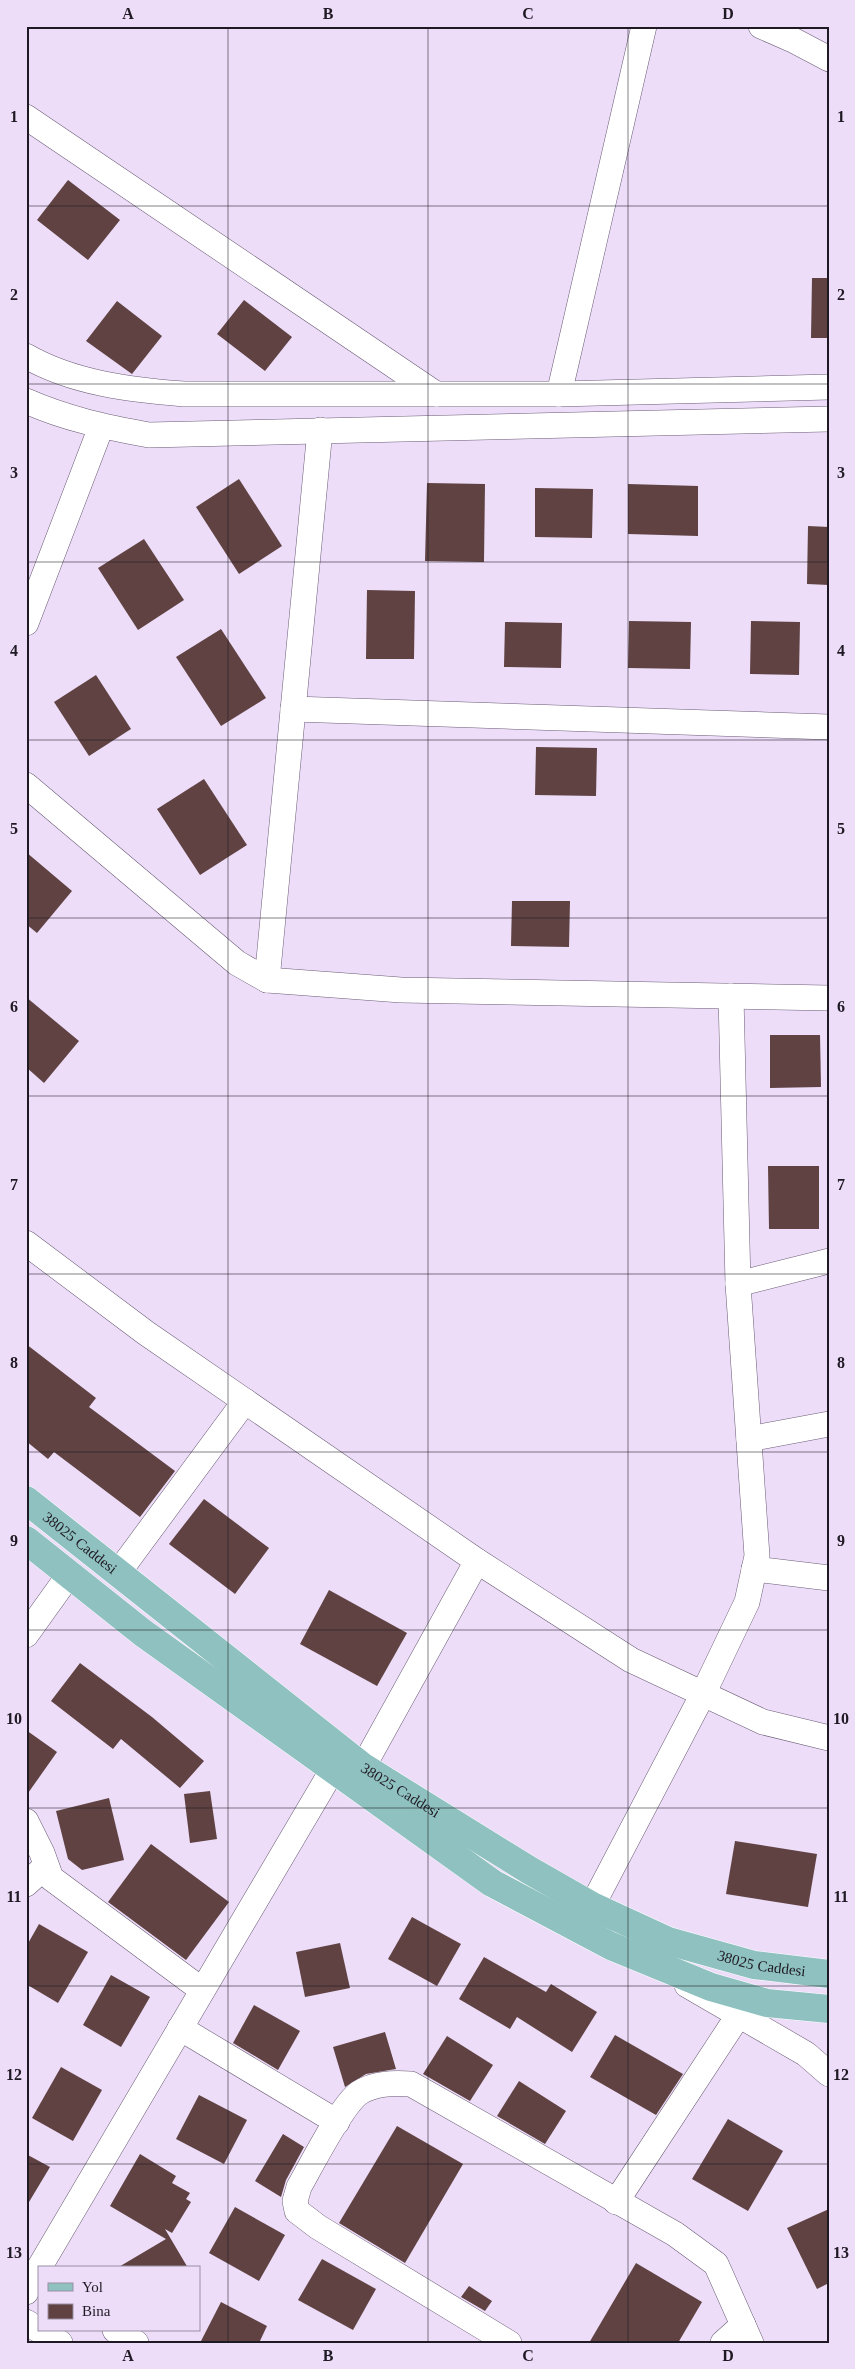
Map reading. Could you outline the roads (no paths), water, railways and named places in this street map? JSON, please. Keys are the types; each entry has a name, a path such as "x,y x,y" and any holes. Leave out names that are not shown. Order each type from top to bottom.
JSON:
{"main road":[{"name":"38025 Caddesi","path":"26,1500 363,1767 497,1850 592,1906 668,1941 754,1965 829,1974"},
{"name":"38025 Caddesi","path":"26,1540 143,1633 492,1882 611,1946 711,1987 767,2003 829,2009"}],"street":[{"path":"560,394 644,26"},
{"path":"761,26 829,59"},
{"path":"26,117 436,394"},
{"path":"26,356 41,364 97,382 141,390 184,394 560,394 829,387"},
{"path":"26,401 58,415 101,427 149,435 829,419"},
{"path":"26,624 101,427"},
{"path":"267,980 320,430"},
{"path":"293,709 829,727"},
{"path":"26,784 237,963 267,980 401,990 829,998"},
{"path":"592,1906 703,1694 748,1602 756,1556 738,1284 731,996"},
{"path":"26,1243 146,1333 244,1401 477,1561 631,1660 763,1722 829,1738"},
{"path":"738,1284 829,1261"},
{"path":"118,1573 244,1401"},
{"path":"749,1439 829,1424"},
{"path":"363,1767 477,1561"},
{"path":"754,1569 829,1578"},
{"path":"26,1635 69,1575"},
{"path":"41,2266 333,1769"},
{"path":"26,1822 37,1841 51,1878 202,1990"},
{"path":"26,1884 46,1866"},
{"path":"646,1961 806,2054 829,2074"},
{"path":"616,2202 738,2016"},
{"path":"180,2028 337,2122"},
{"path":"500,2341 318,2227 297,2211 295,2201 299,2187 347,2106 358,2094 373,2086 394,2083 411,2084 675,2234 716,2264 747,2334 723,2343"},
{"path":"26,2322 38,2329"},
{"path":"42,2332 60,2343"},
{"path":"118,2332 136,2343"}]}
